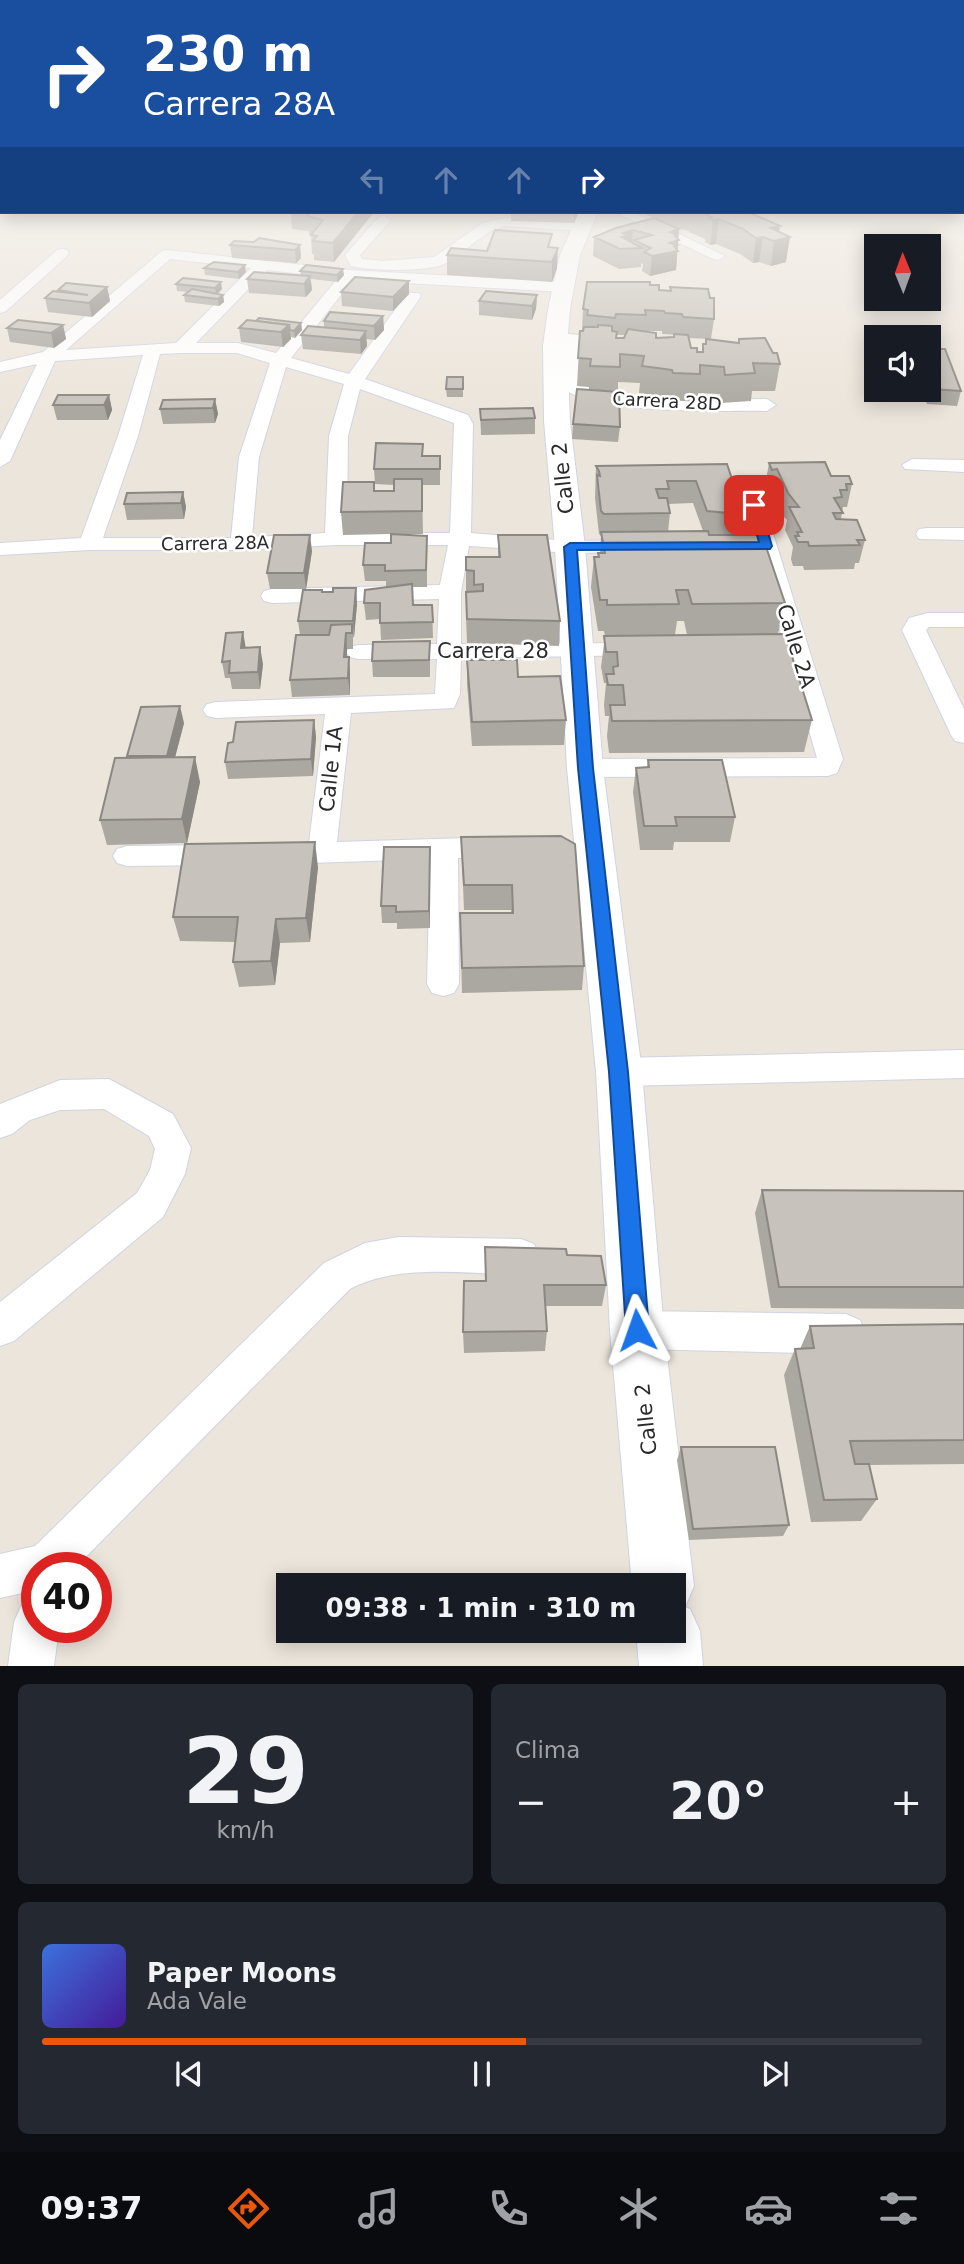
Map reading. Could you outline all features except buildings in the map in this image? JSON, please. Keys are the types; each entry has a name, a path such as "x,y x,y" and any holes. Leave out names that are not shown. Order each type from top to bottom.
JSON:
{"street":[{"path":"0,308 60,255"},
{"path":"0,461 49,356 166,255"},
{"path":"173,255 262,266 353,269 567,292"},
{"path":"241,544 249,457 280,360 353,269 352,255"},
{"path":"353,269 438,261 447,255"},
{"name":"Calle 2","path":"570,255 557,421 570,547 586,768 581,844 619,1072 637,1330 662,1573"},
{"path":"181,348 262,266"},
{"path":"336,539 337,456 341,426 354,381 414,296"},
{"name":"Carrera 28D","path":"561,344 569,385 595,396 623,401 767,405"},
{"path":"0,366 49,356 181,348 238,348 354,381"},
{"path":"90,544 128,436 153,350"},
{"name":"Calle 1A","path":"322,854 338,704 445,702 448,694 450,592 460,540 464,424 461,419 354,381"},
{"path":"912,465 964,466"},
{"name":"Calle 2A","path":"586,768 828,767 830,759 748,485"},
{"path":"928,534 964,534"},
{"name":"Carrera 28A","path":"0,549 90,544 241,544 336,539 460,540 570,547 654,546"},
{"path":"738,546 766,546"},
{"path":"272,596 450,592"},
{"path":"962,727 914,630 917,623 928,620 964,620"},
{"path":"769,648 796,648"},
{"name":"Carrera 28","path":"358,652 660,650"},
{"path":"216,710 338,704"},
{"path":"127,856 322,854 526,846"},
{"path":"443,984 444,849"},
{"path":"619,1072 964,1064"},
{"path":"0,1123 18,1110 60,1095 109,1094 161,1125 173,1148 167,1174 150,1205 0,1326"},
{"path":"59,1552 337,1276 365,1261 398,1255 632,1259"},
{"path":"637,1330 882,1334"},
{"path":"0,1576 21,1572"},
{"path":"31,1665 34,1643"},
{"path":"669,1643 671,1665"}],"route":[{"path":"637,1330 619,1072 586,768 570,547 766,546 754,505"}]}
